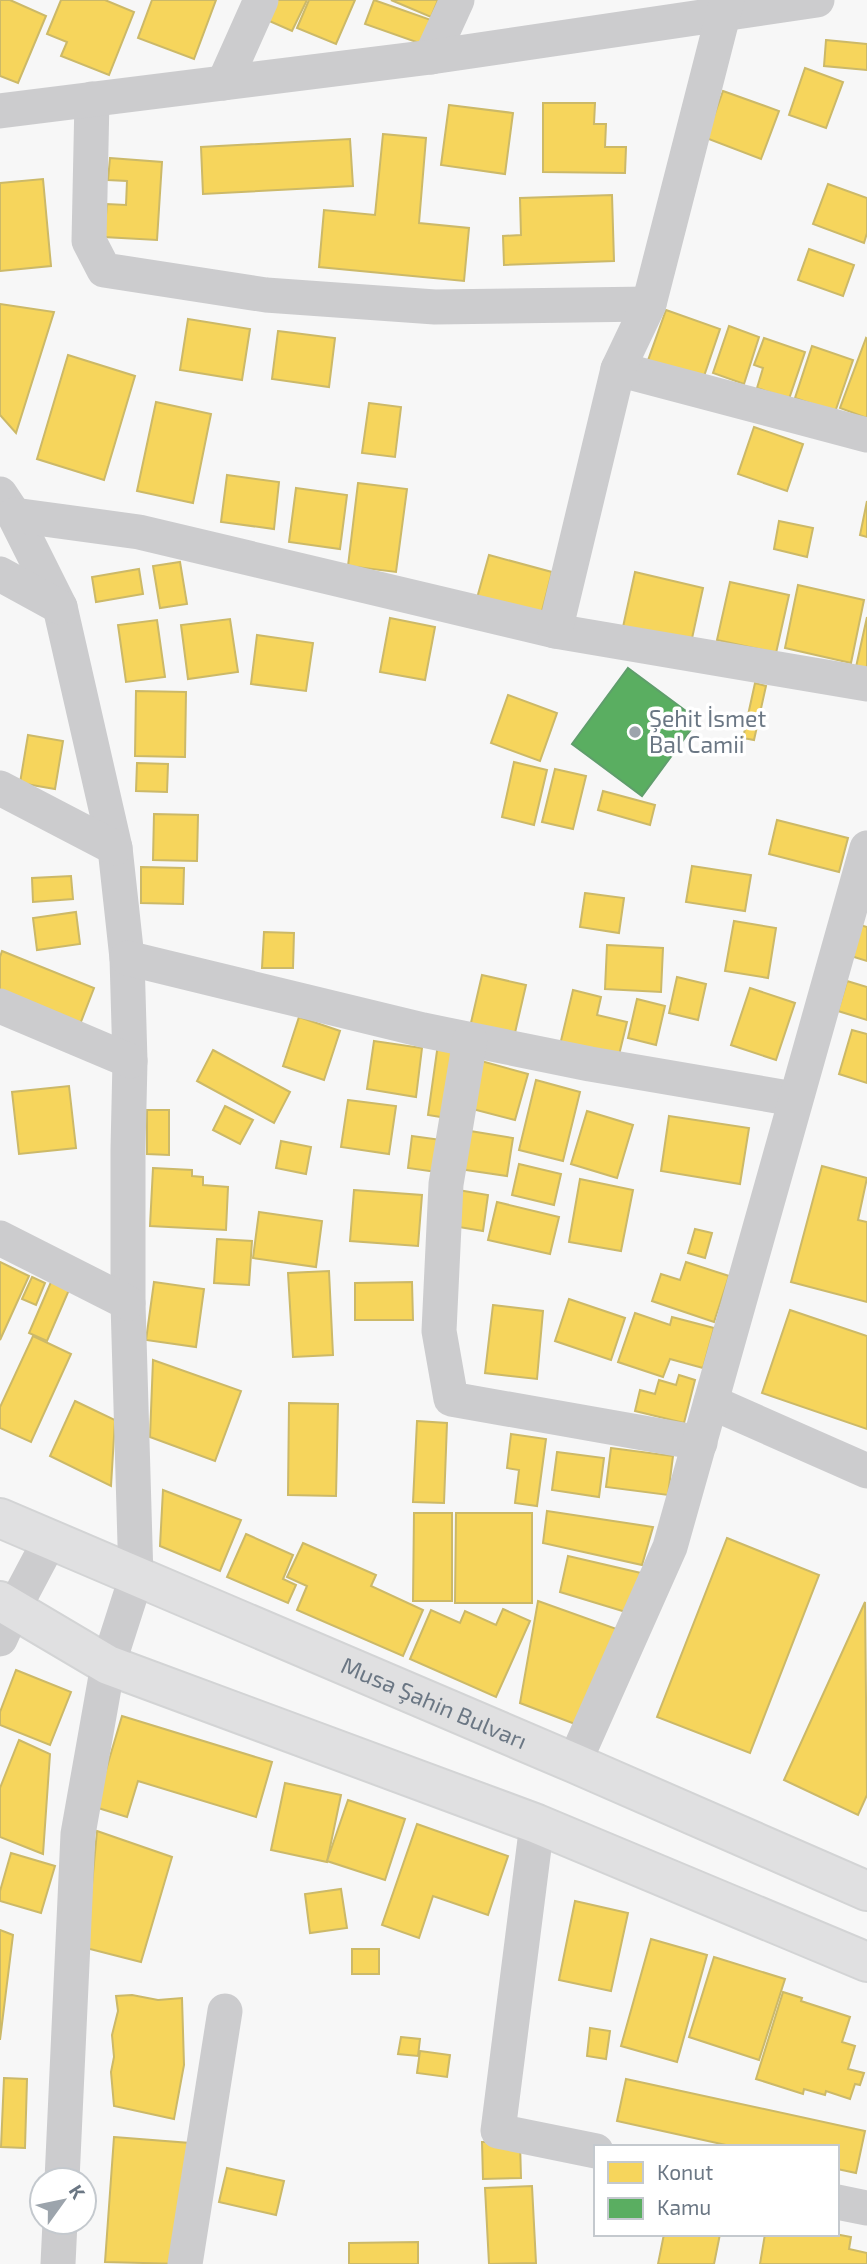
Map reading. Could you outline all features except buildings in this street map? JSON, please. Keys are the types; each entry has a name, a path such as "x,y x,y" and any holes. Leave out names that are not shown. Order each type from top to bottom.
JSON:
{"main road":[{"name":"Musa Şahin Bulvarı","path":"0,1518 867,1891"},
{"path":"5,1616 108,1665 537,1824 867,1962"}],"street":[{"path":"225,83 261,0"},
{"path":"431,57 457,0"},
{"path":"0,111 431,57 725,7 817,0"},
{"path":"555,631 618,369 649,304 725,7"},
{"path":"92,99 89,241 104,270 266,295 436,307 649,304"},
{"path":"618,369 867,435"},
{"path":"7,504 139,532 555,631 867,684"},
{"path":"7,504 60,607 115,848 127,958 130,1061 128,1303 136,1577 108,1665 78,1834 63,2166"},
{"path":"0,574 60,607"},
{"path":"0,788 115,848"},
{"path":"574,1763 670,1547 867,848"},
{"path":"127,958 470,1040 794,1100"},
{"path":"0,1006 130,1061"},
{"path":"470,1040 446,1184 439,1331 451,1399 699,1443"},
{"path":"0,1238 128,1303"},
{"path":"711,1402 867,1471"},
{"path":"5,1616 50,1540"},
{"path":"537,1824 498,2131 594,2151"},
{"path":"185,2264 225,2011"},
{"path":"839,2202 867,2208"},
{"path":"58,2264 59,2236"}],"place":[{"name":"Şehit İsmet Bal Camii","path":"635,732"}]}
